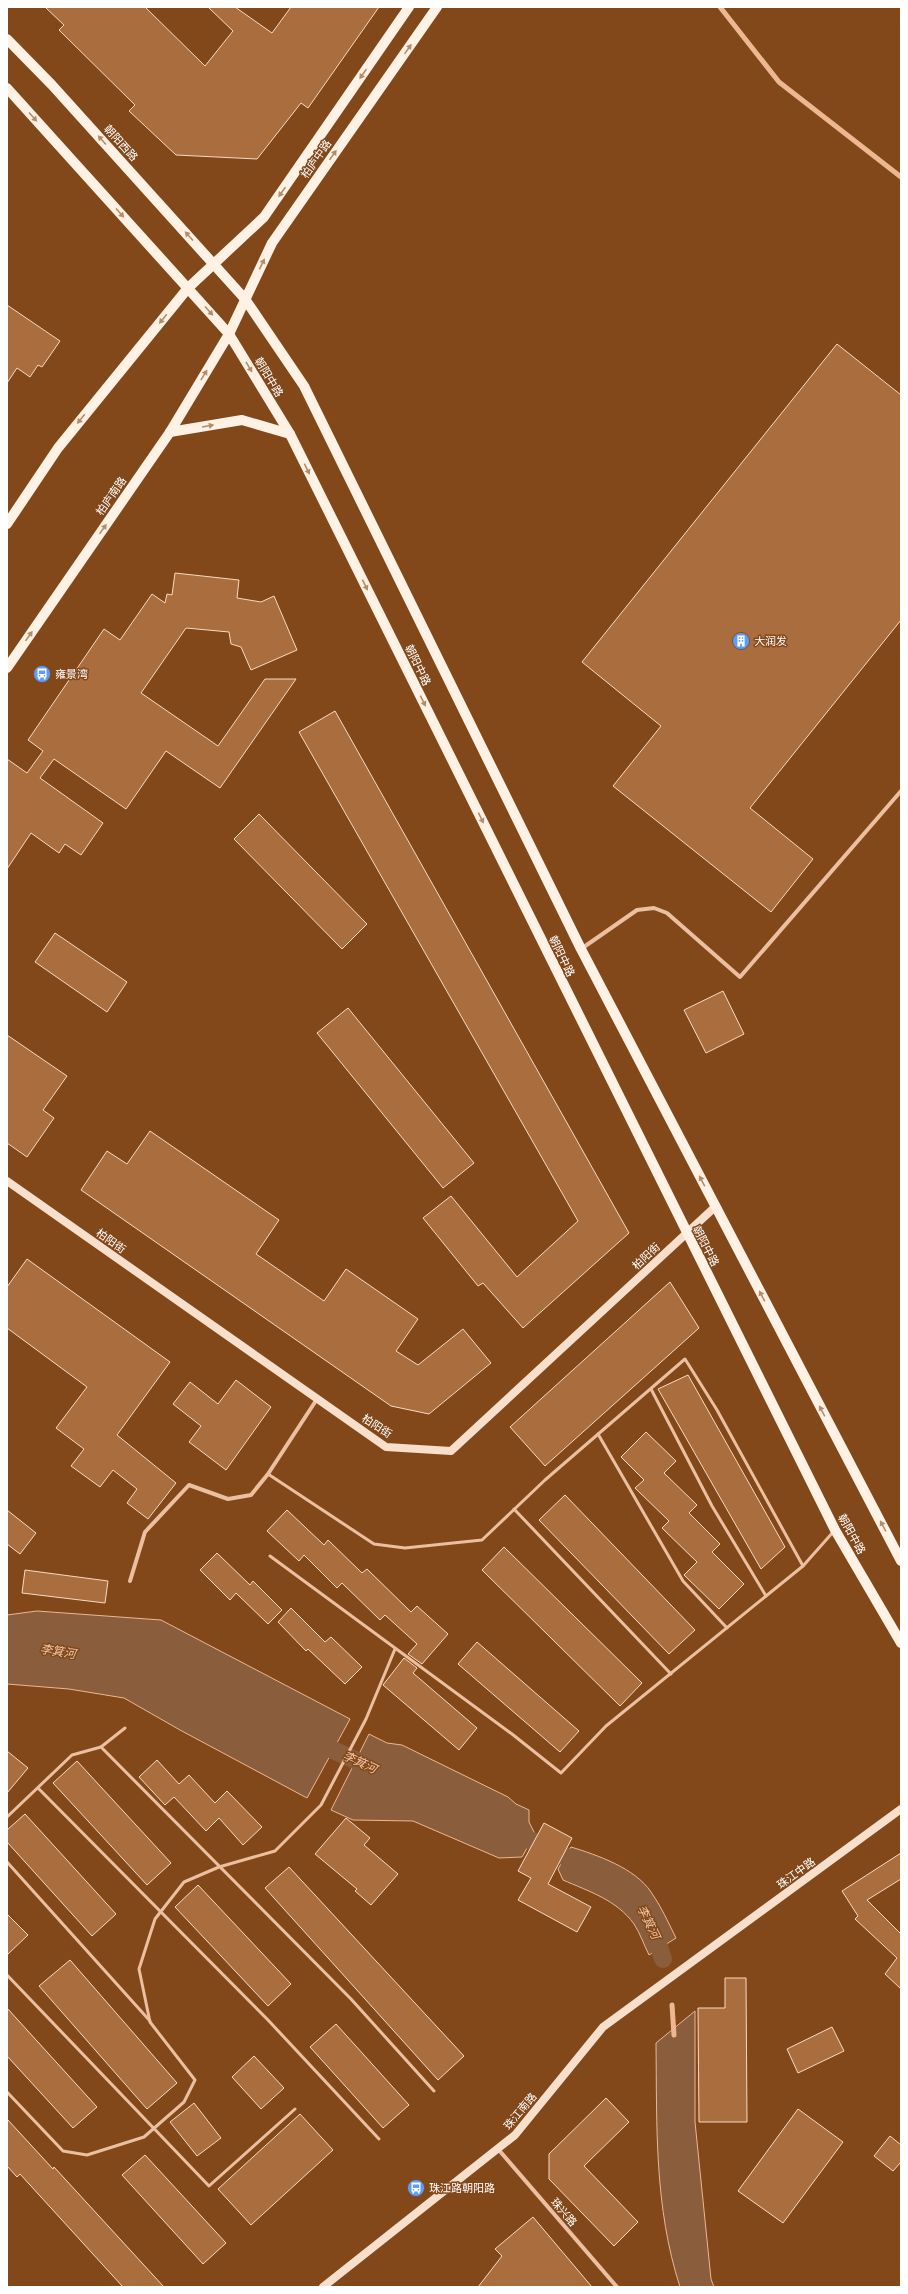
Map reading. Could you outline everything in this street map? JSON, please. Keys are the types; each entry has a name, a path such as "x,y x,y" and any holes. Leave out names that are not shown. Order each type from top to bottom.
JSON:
{"main road":[{"name":"柏庐中路","path":"188,288 215,265 264,217 409,7"},
{"name":"柏庐中路","path":"229,334 272,243 437,7"},
{"name":"朝阳西路","path":"7,39 52,85 215,265"},
{"path":"7,88 188,288 58,448 7,524"},
{"name":"朝阳中路","path":"215,265 245,299 304,386 581,949 901,1560"},
{"name":"朝阳中路","path":"188,288 229,334 290,434 835,1530 901,1643"},
{"name":"柏庐南路","path":"7,668 170,432 229,334"},
{"path":"170,432 242,420 290,434"}],"street":[{"path":"581,949 638,910 654,908 667,913 740,977 901,791"},
{"name":"柏阳街","path":"7,1181 386,1447 451,1451 716,1207"},
{"path":"130,1581 145,1532 189,1485 228,1499 251,1495 268,1474 318,1399"},
{"name":"珠江中路","path":"705,1954 901,1809"},
{"name":"珠江南路","path":"323,2287 514,2135 603,2027 705,1954"},
{"name":"珠兴路","path":"498,2148 617,2287"}],"lane":[{"path":"268,1474 374,1544 405,1548 482,1540 514,1509 598,1434 686,1359 717,1410 803,1566"},
{"path":"650,1389 712,1506 766,1596"},
{"path":"598,1434 683,1581 727,1628"},
{"path":"514,1509 671,1674"},
{"path":"270,1556 512,1734 561,1773 606,1726 803,1566 835,1530"},
{"path":"150,2022 139,1969 154,1919 184,1882 219,1867 275,1852 322,1805 364,1724 395,1649"},
{"path":"7,1817 72,1755 101,1747 125,1728"},
{"path":"101,1747 352,1999 434,2091"},
{"path":"38,1788 159,1913 268,2020 379,2139"},
{"path":"7,1862 150,2022 195,2080 184,2102 144,2137 87,2155 63,2152 7,2092"},
{"path":"7,1975 209,2186 296,2109"}],"water":[{"path":"37,1611 161,1620 350,1719 307,1798 180,1730 124,1698 69,1689 7,1684 7,1615"},
{"path":"369,1734 387,1743 402,1745 508,1797 516,1804 529,1810 529,1822 535,1834 522,1857 499,1858 413,1821 353,1820 331,1810"},
{"path":"571,1847 604,1858 626,1869 635,1876 655,1897 676,1938 649,1955 634,1924 611,1902 563,1880 558,1869"},
{"path":"695,2011 695,2122 711,2279 714,2287 680,2287 665,2227 661,2196 657,2136 656,2043"}],"building":[{"path":"45,7 145,7 205,66 233,31 208,7 235,7 272,33 291,7 379,7 308,108 301,103 257,159 176,155 129,111 135,105 59,30 64,25"},
{"path":"7,305 60,341 42,367 38,365 30,377 17,368 7,383"},
{"name":"大润发","path":"837,344 901,395 901,620 750,808 813,859 771,912 613,786 661,726 582,662"},
{"path":"175,573 239,580 237,598 261,602 274,596 297,650 251,670 241,647 231,644 229,632 186,628 141,693 218,746 265,679 296,679 220,788 166,751 126,809 54,759 40,778 103,823 81,855 65,844 59,853 31,833 7,869 7,759 27,773 43,751 28,740 104,629 120,640 152,594 165,603 167,594 172,595"},
{"path":"335,711 629,1233 523,1328 483,1283 478,1286 423,1218 451,1196 517,1277 578,1221 299,732"},
{"path":"259,814 367,924 342,949 234,839"},
{"path":"55,933 127,982 107,1012 35,962"},
{"path":"723,991 744,1034 706,1053 684,1010"},
{"path":"348,1008 474,1163 443,1188 317,1033"},
{"path":"7,1035 67,1076 43,1110 54,1118 27,1157 7,1143"},
{"path":"150,1131 279,1220 256,1254 324,1301 346,1269 418,1319 396,1351 418,1365 463,1329 491,1363 429,1414 391,1406 81,1190 107,1151 127,1164"},
{"path":"27,1259 170,1362 117,1435 176,1483 148,1519 127,1503 137,1489 113,1470 100,1487 71,1466 84,1449 56,1428 87,1387 7,1328 7,1287"},
{"path":"670,1282 699,1328 545,1466 510,1427"},
{"path":"688,1375 785,1547 761,1569 658,1389"},
{"path":"236,1380 271,1407 226,1470 189,1442 201,1426 173,1404 190,1382 218,1404"},
{"path":"646,1432 676,1461 664,1473 697,1505 689,1513 720,1544 712,1552 744,1584 719,1609 684,1575 697,1562 662,1528 669,1521 635,1488 644,1480 621,1457"},
{"path":"565,1495 695,1630 669,1654 539,1520"},
{"path":"7,1510 36,1533 20,1554 7,1544"},
{"path":"287,1510 324,1545 328,1540 362,1573 367,1569 411,1612 417,1606 448,1634 422,1664 408,1654 417,1644 385,1615 380,1620 342,1583 337,1588 304,1555 299,1561 267,1531"},
{"path":"504,1547 642,1683 620,1706 482,1570"},
{"path":"217,1553 250,1585 253,1581 282,1610 268,1624 236,1593 230,1600 200,1570"},
{"path":"25,1570 108,1581 105,1603 22,1593"},
{"path":"291,1608 325,1642 331,1637 362,1667 345,1684 308,1649 306,1651 278,1622"},
{"path":"477,1642 579,1731 560,1752 458,1664"},
{"path":"404,1658 417,1668 413,1673 477,1728 459,1750 383,1685"},
{"path":"7,1751 28,1768 7,1793"},
{"path":"157,1760 179,1784 189,1775 215,1803 227,1791 262,1827 243,1845 219,1818 206,1831 174,1797 165,1805 139,1777"},
{"path":"77,1761 171,1863 147,1885 53,1783"},
{"path":"25,1814 116,1914 92,1936 7,1842 7,1830"},
{"path":"346,1818 370,1838 364,1845 398,1874 371,1905 355,1891 357,1889 315,1854"},
{"path":"544,1823 572,1838 548,1884 591,1907 577,1932 518,1900 531,1878 518,1871"},
{"path":"901,1853 901,1879 867,1900 901,1934 901,1989 885,1974 897,1958 855,1919 858,1916 842,1891"},
{"path":"289,1867 464,2056 438,2080 265,1888"},
{"path":"198,1885 291,1984 268,2006 175,1907"},
{"path":"7,1914 28,1935 7,1955"},
{"path":"70,1960 177,2083 147,2109 39,1986"},
{"path":"725,1978 746,1978 747,2122 699,2122 698,2008 725,2008"},
{"path":"7,2008 97,2107 73,2128 7,2056"},
{"path":"336,2024 409,2105 383,2128 310,2047"},
{"path":"832,2027 844,2051 798,2073 787,2049"},
{"path":"254,2056 284,2088 261,2109 232,2077"},
{"path":"606,2098 629,2122 584,2166 638,2222 614,2246 549,2179 549,2154"},
{"path":"194,2103 221,2138 197,2156 170,2122"},
{"path":"798,2109 843,2142 783,2223 738,2191"},
{"path":"300,2114 333,2150 251,2225 218,2189"},
{"path":"7,2119 53,2169 54,2167 164,2287 123,2287 20,2174 17,2177 7,2166"},
{"path":"890,2136 901,2145 901,2162 893,2171 874,2156"},
{"path":"145,2155 226,2243 203,2264 122,2175"},
{"path":"533,2217 592,2287 478,2287 502,2256 495,2249"}],"waterway":[{"path":"720,7 779,82 901,177"},
{"name":"李箕河","path":"311,1740 377,1770"},
{"name":"李箕河","path":"510,1831 588,1867"},
{"name":"李箕河","path":"652,1926 663,1959"},
{"path":"672,2005 674,2035"}],"place":[{"name":"大润发","path":"741,641"},
{"name":"雍景湾","path":"42,674"},
{"name":"珠江路朝阳路","path":"416,2188"}]}
